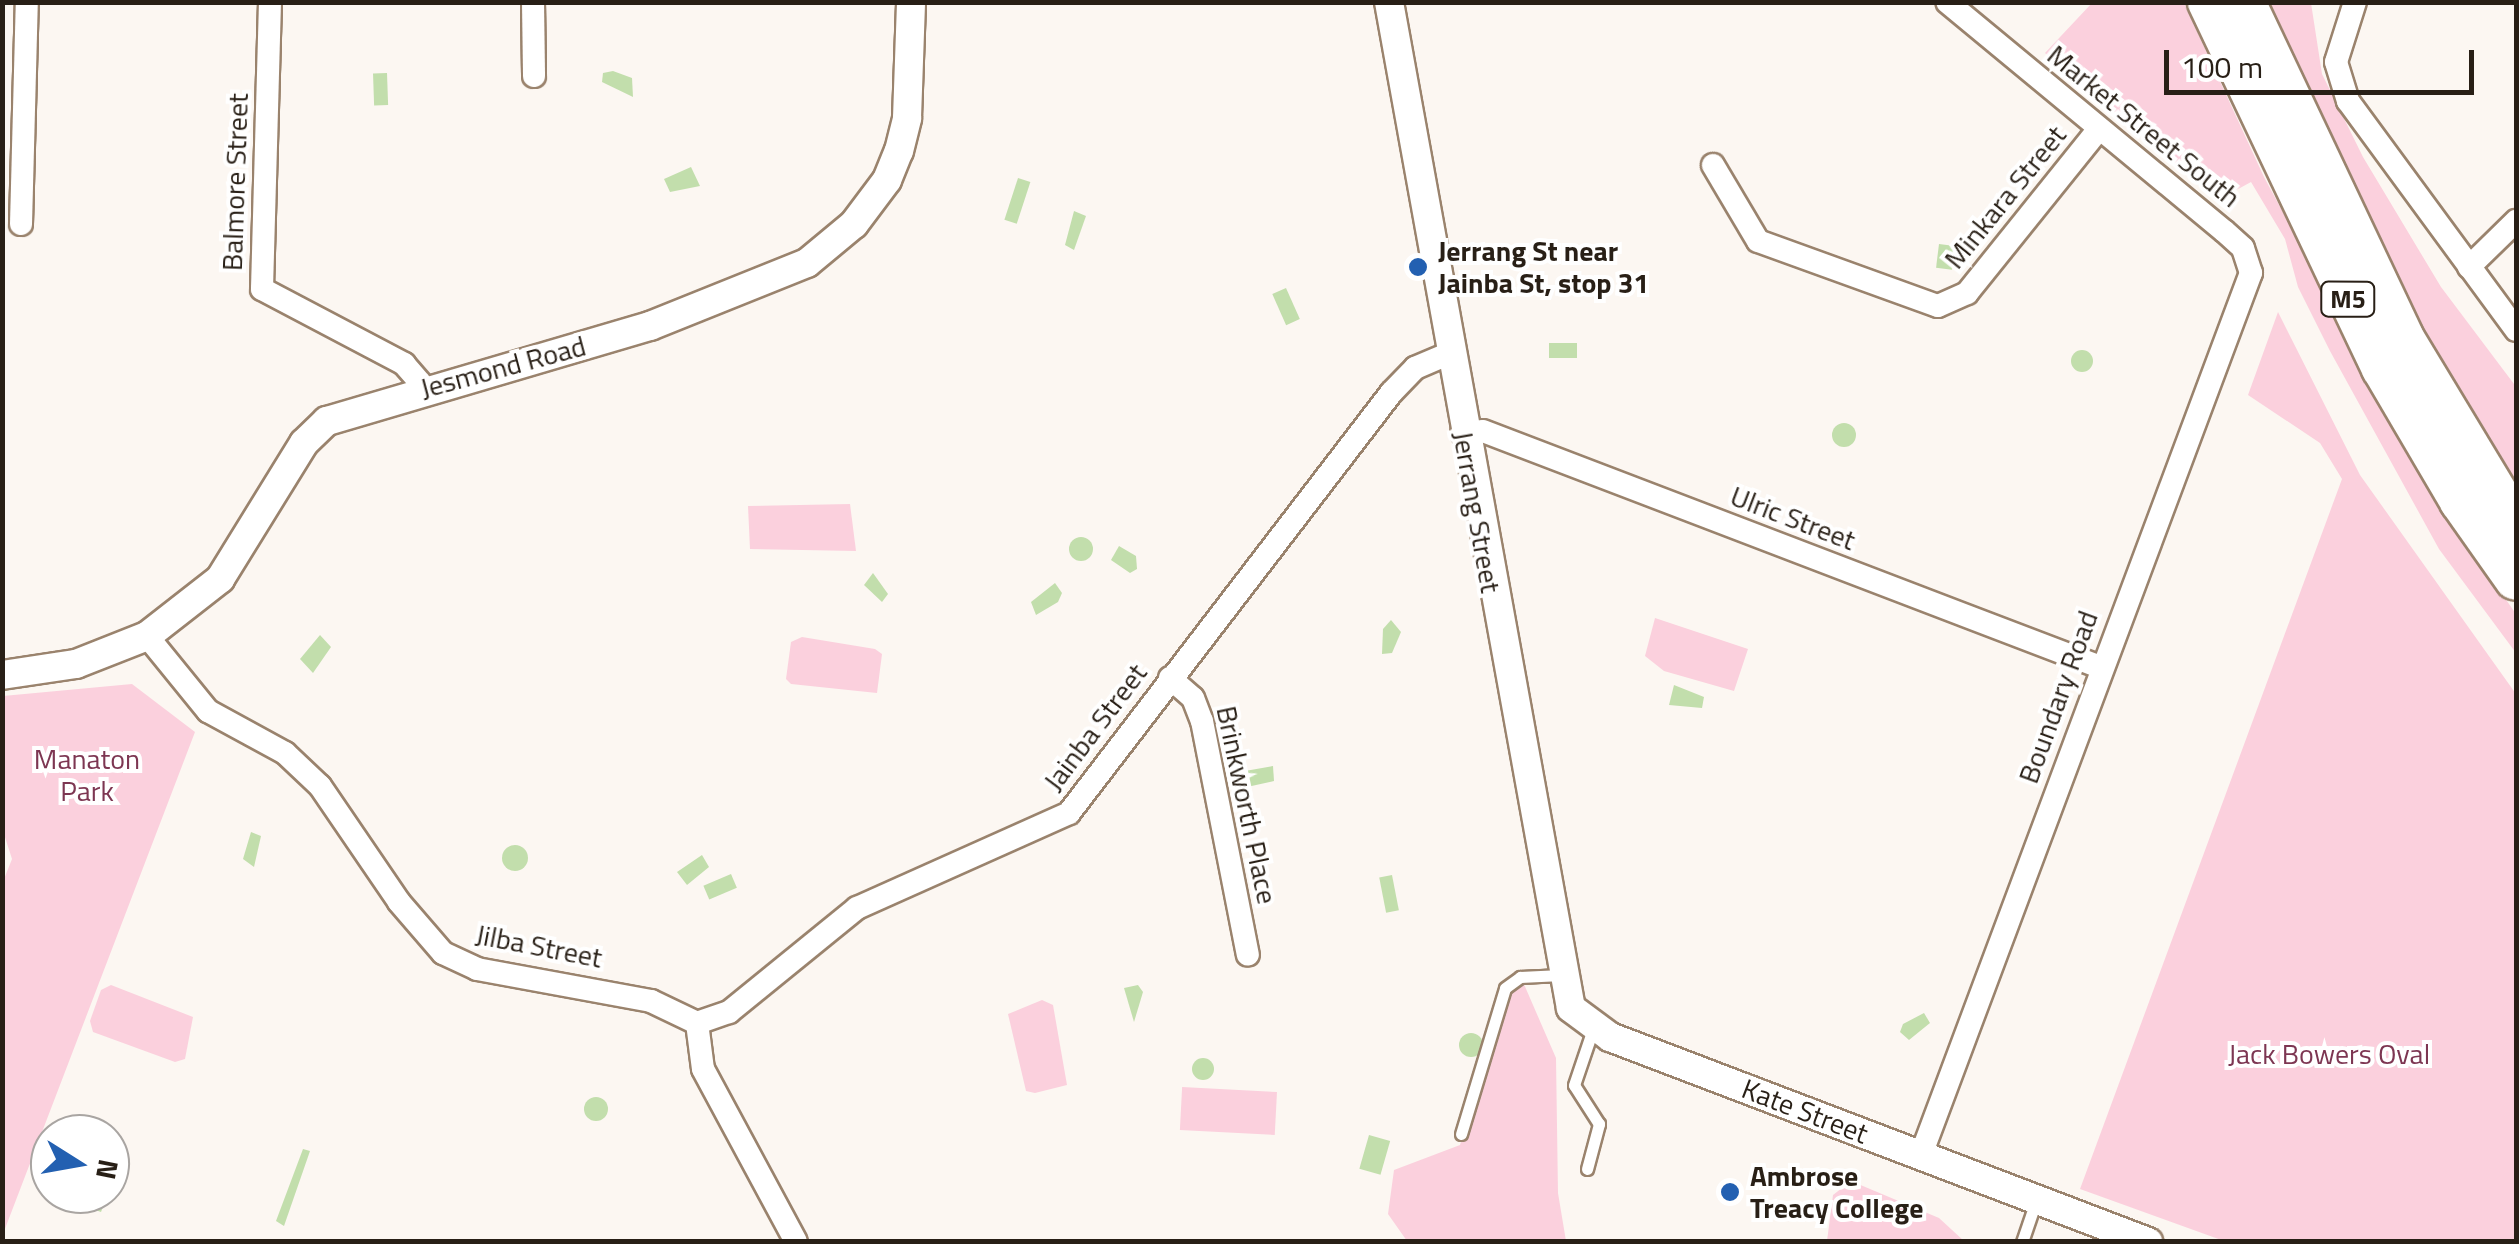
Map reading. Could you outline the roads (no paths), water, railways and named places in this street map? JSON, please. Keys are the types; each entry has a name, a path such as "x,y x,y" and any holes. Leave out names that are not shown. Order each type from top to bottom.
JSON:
{"highway":[{"name":"M5","path":"2209,2 2383,368 2516,579"},
{"name":"M5","path":"2244,2 2402,337 2516,526"}],"street":[{"name":"Balmore Street","path":"270,2 262,290 404,364 425,388"},
{"path":"534,2 534,76"},
{"name":"Jesmond Road","path":"2,674 76,664 147,636 220,578 304,443 327,421 425,388 650,326 807,263 854,224 887,180 899,150 908,118 911,2"},
{"name":"Jerrang Street","path":"1389,2 1448,354 1561,975 1585,1023"},
{"name":"Market Street South","path":"1947,2 2224,231 2251,262"},
{"path":"2355,2 2336,62 2348,102 2516,330"},
{"path":"2,4 27,4 21,224"},
{"name":"Minkara Street","path":"1713,165 1758,241 1938,306 1967,294 2099,130"},
{"path":"2469,267 2516,222"},
{"name":"Boundary Road","path":"1921,1155 2251,262"},
{"name":"Jainba Street","path":"697,1023 730,1012 857,908 1060,819 1084,798 1170,678 1391,393 1415,368 1448,354"},
{"name":"Ulric Street","path":"1462,433 1483,431 2100,668"},
{"name":"Jilba Street","path":"147,636 208,711 285,753 320,786 399,902 443,953 477,970 637,997 697,1023"},
{"name":"Brinkworth Place","path":"1170,678 1192,698 1202,722 1248,955"},
{"path":"697,1023 696,1050 703,1069 796,1242"},
{"name":"Kate Street","path":"1585,1023 2148,1242"}],"lane":[{"path":"1461,1134 1506,988 1520,977 1561,975"},
{"path":"1585,1023 1574,1085 1599,1124 1587,1170"},
{"path":"2022,1242 2036,1198"}],"place":[{"name":"Jerrang St near Jainba St, stop 31","path":"1418,267"},
{"name":"Ambrose Treacy College","path":"1730,1192"}],"park label":[{"name":"Manaton Park","path":"87,775"},
{"name":"Jack Bowers Oval","path":"2329,1054"}]}
